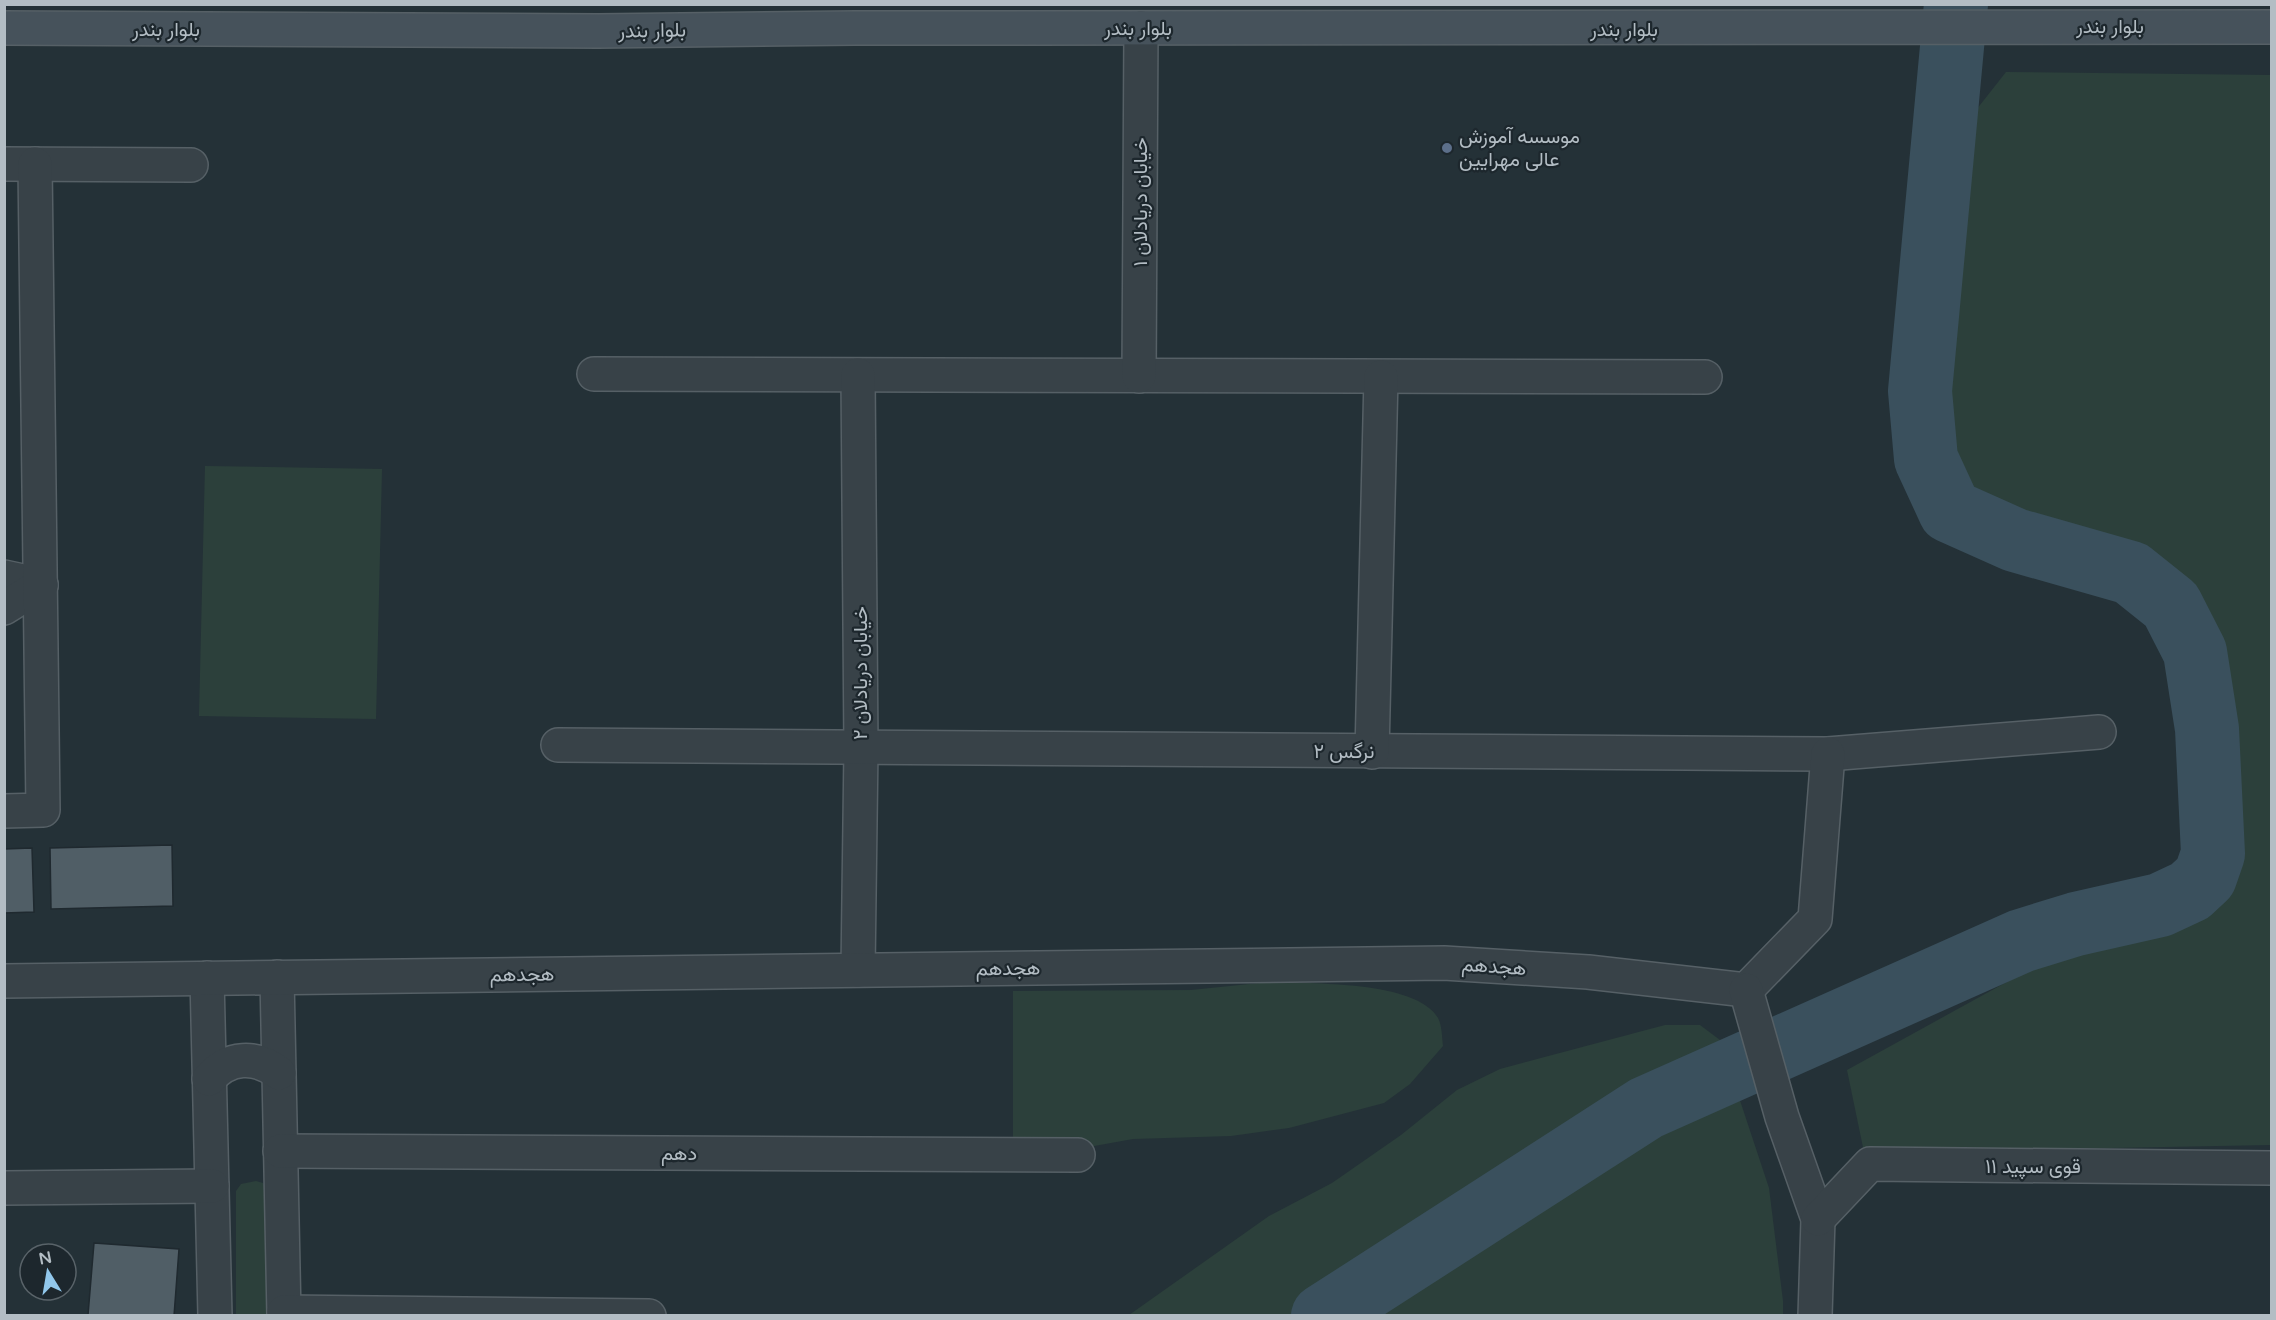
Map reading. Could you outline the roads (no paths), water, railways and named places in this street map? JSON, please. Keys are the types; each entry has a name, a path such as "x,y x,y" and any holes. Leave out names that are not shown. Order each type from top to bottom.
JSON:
{"main road":[{"name":"بلوار بندر","path":"4,28 598,31 1141,28 1819,29 2024,25 2271,27"}],"street":[{"name":"خیابان دریادلان ۱","path":"1139,376 1141,28"},
{"path":"4,811 43,810 41,585 20,164 191,165"},
{"path":"594,374 1705,377"},
{"name":"خیابان دریادلان ۲","path":"858,375 861,748 858,970"},
{"path":"1372,752 1381,376"},
{"path":"4,577 41,585"},
{"path":"4,608 41,585"},
{"name":"نرگس ۲","path":"558,745 1828,754 2098,732"},
{"path":"1815,1316 1818,1219 1782,1117 1748,998 1815,919 1828,754"},
{"name":"هجدهم","path":"4,981 1444,963 1588,972 1748,998"},
{"path":"278,977 284,1314 649,1316"},
{"path":"207,978 215,1316"},
{"path":"209,1079 224,1065 245,1060 270,1065 279,1073"},
{"name":"دهم","path":"280,1151 1078,1155"},
{"name":"قوی سپید ۱۱","path":"1818,1219 1870,1164 2271,1167"},
{"path":"4,1188 212,1186"}],"waterway":[{"path":"1323,1316 1646,1108 2021,941 2076,924 2160,905 2190,891 2205,877 2213,854 2207,729 2195,652 2171,605 2131,573 2015,540 1950,511 1926,459 1920,391 1956,4"}],"place":[{"name":"موسسه آموزش عالی مهرایین","path":"1447,148"}]}
